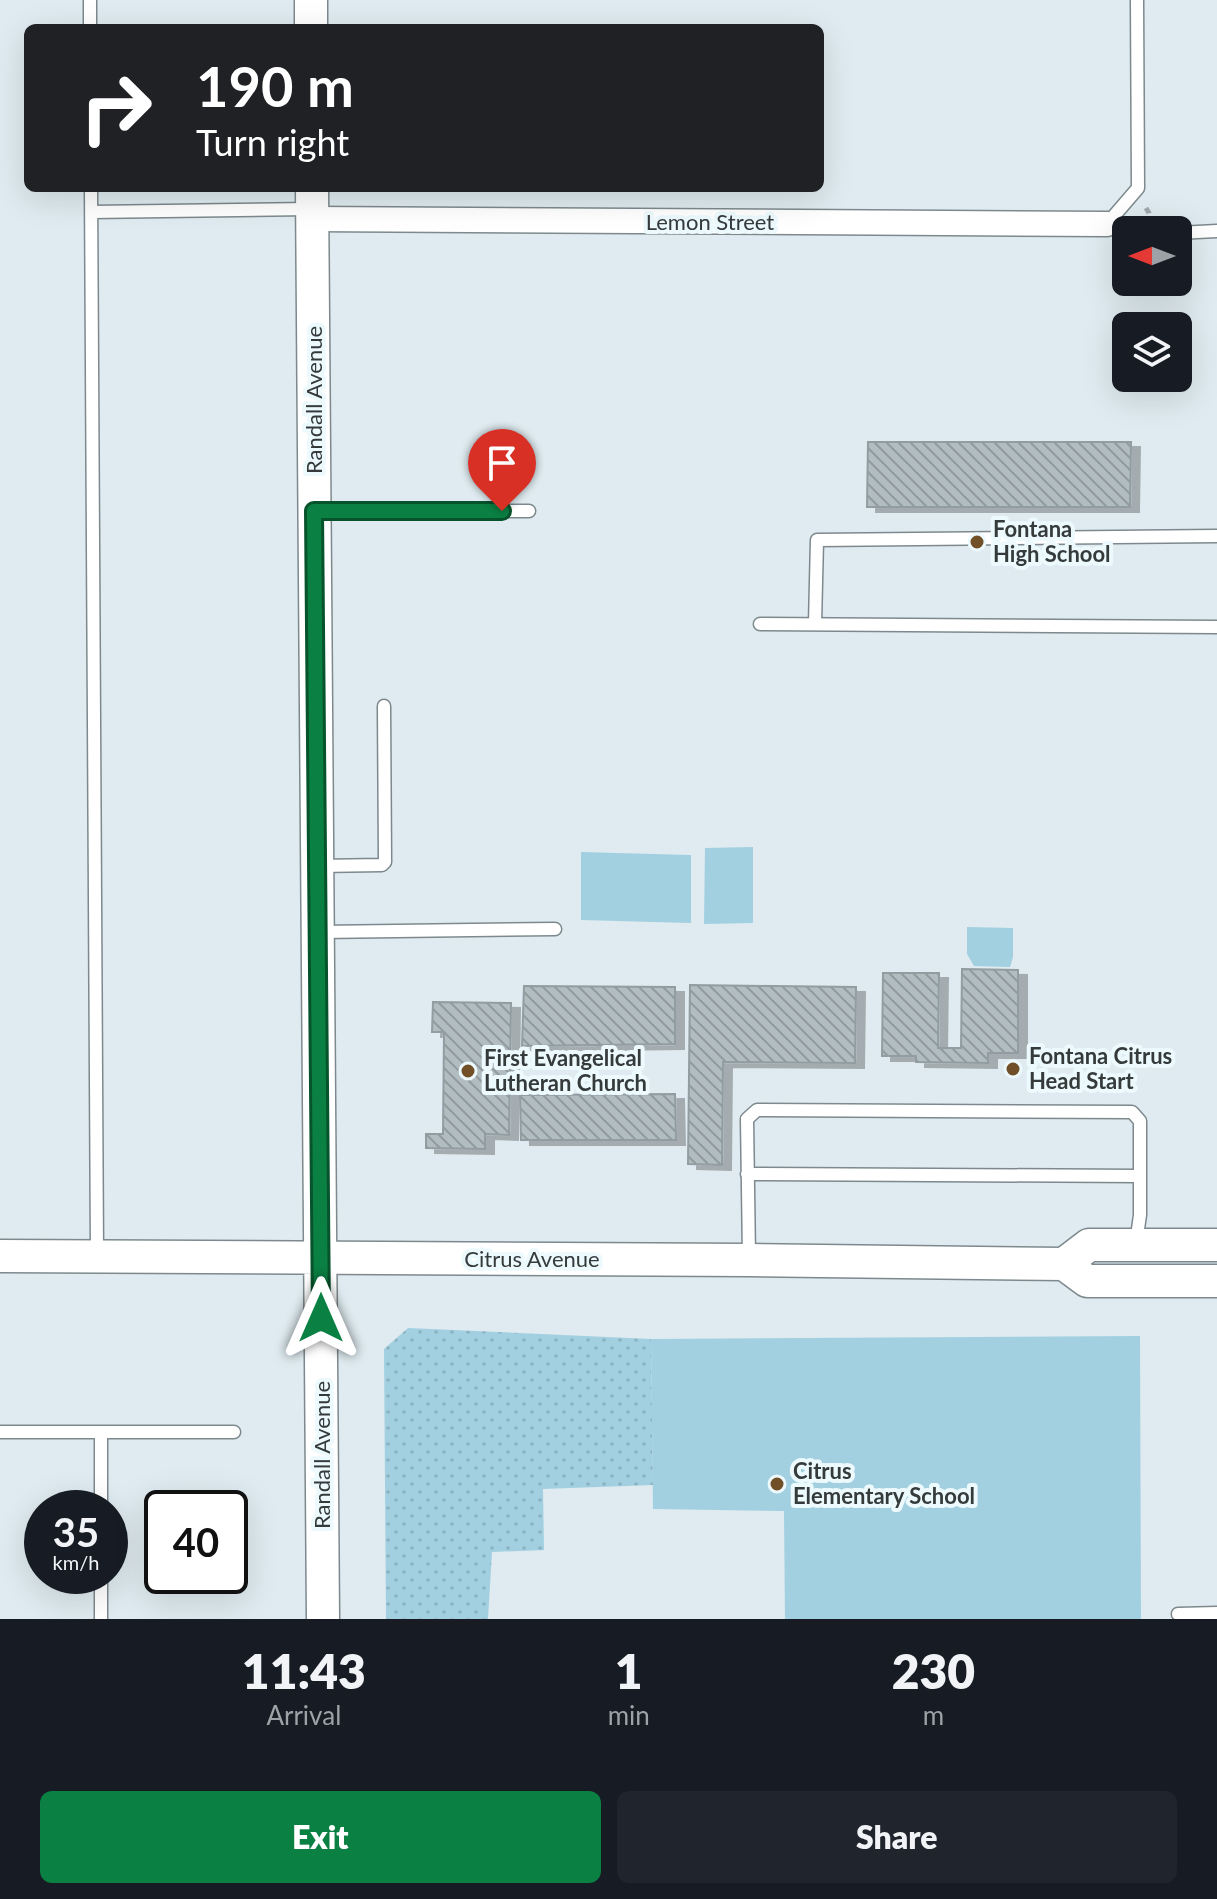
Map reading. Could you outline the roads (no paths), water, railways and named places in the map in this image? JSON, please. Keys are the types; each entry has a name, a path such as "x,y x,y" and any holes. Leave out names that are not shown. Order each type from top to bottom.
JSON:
{"street":[{"path":"311,0 311,24"},
{"name":"Lemon Street","path":"313,205 1112,228"},
{"name":"Randall Avenue","path":"313,205 323,1619"},
{"path":"1064,1264 1089,1245 1217,1245"},
{"name":"Citrus Avenue","path":"0,1256 1064,1264 1087,1281 1217,1281"}],"lane":[{"path":"90,0 90,24"},
{"path":"1123,216 1138,188 1137,0"},
{"path":"91,192 97,1255"},
{"path":"91,212 313,205"},
{"path":"1192,232 1217,231"},
{"path":"314,511 529,511"},
{"path":"815,624 817,540 1217,536"},
{"path":"760,624 1217,627"},
{"path":"317,866 382,865 385,862 384,706"},
{"path":"317,932 555,929"},
{"path":"749,1260 747,1119 757,1110 1132,1112 1140,1121 1140,1215 1136,1244"},
{"path":"747,1174 1140,1176"},
{"path":"0,1432 234,1432"},
{"path":"101,1432 101,1490"},
{"path":"101,1594 101,1619"},
{"path":"1178,1614 1217,1613"}],"place":[{"name":"Fontana High School","path":"977,542"},
{"name":"Fontana Citrus Head Start","path":"1013,1069"},
{"name":"First Evangelical Lutheran Church","path":"468,1071"},
{"name":"Citrus Elementary School","path":"777,1484"}]}
